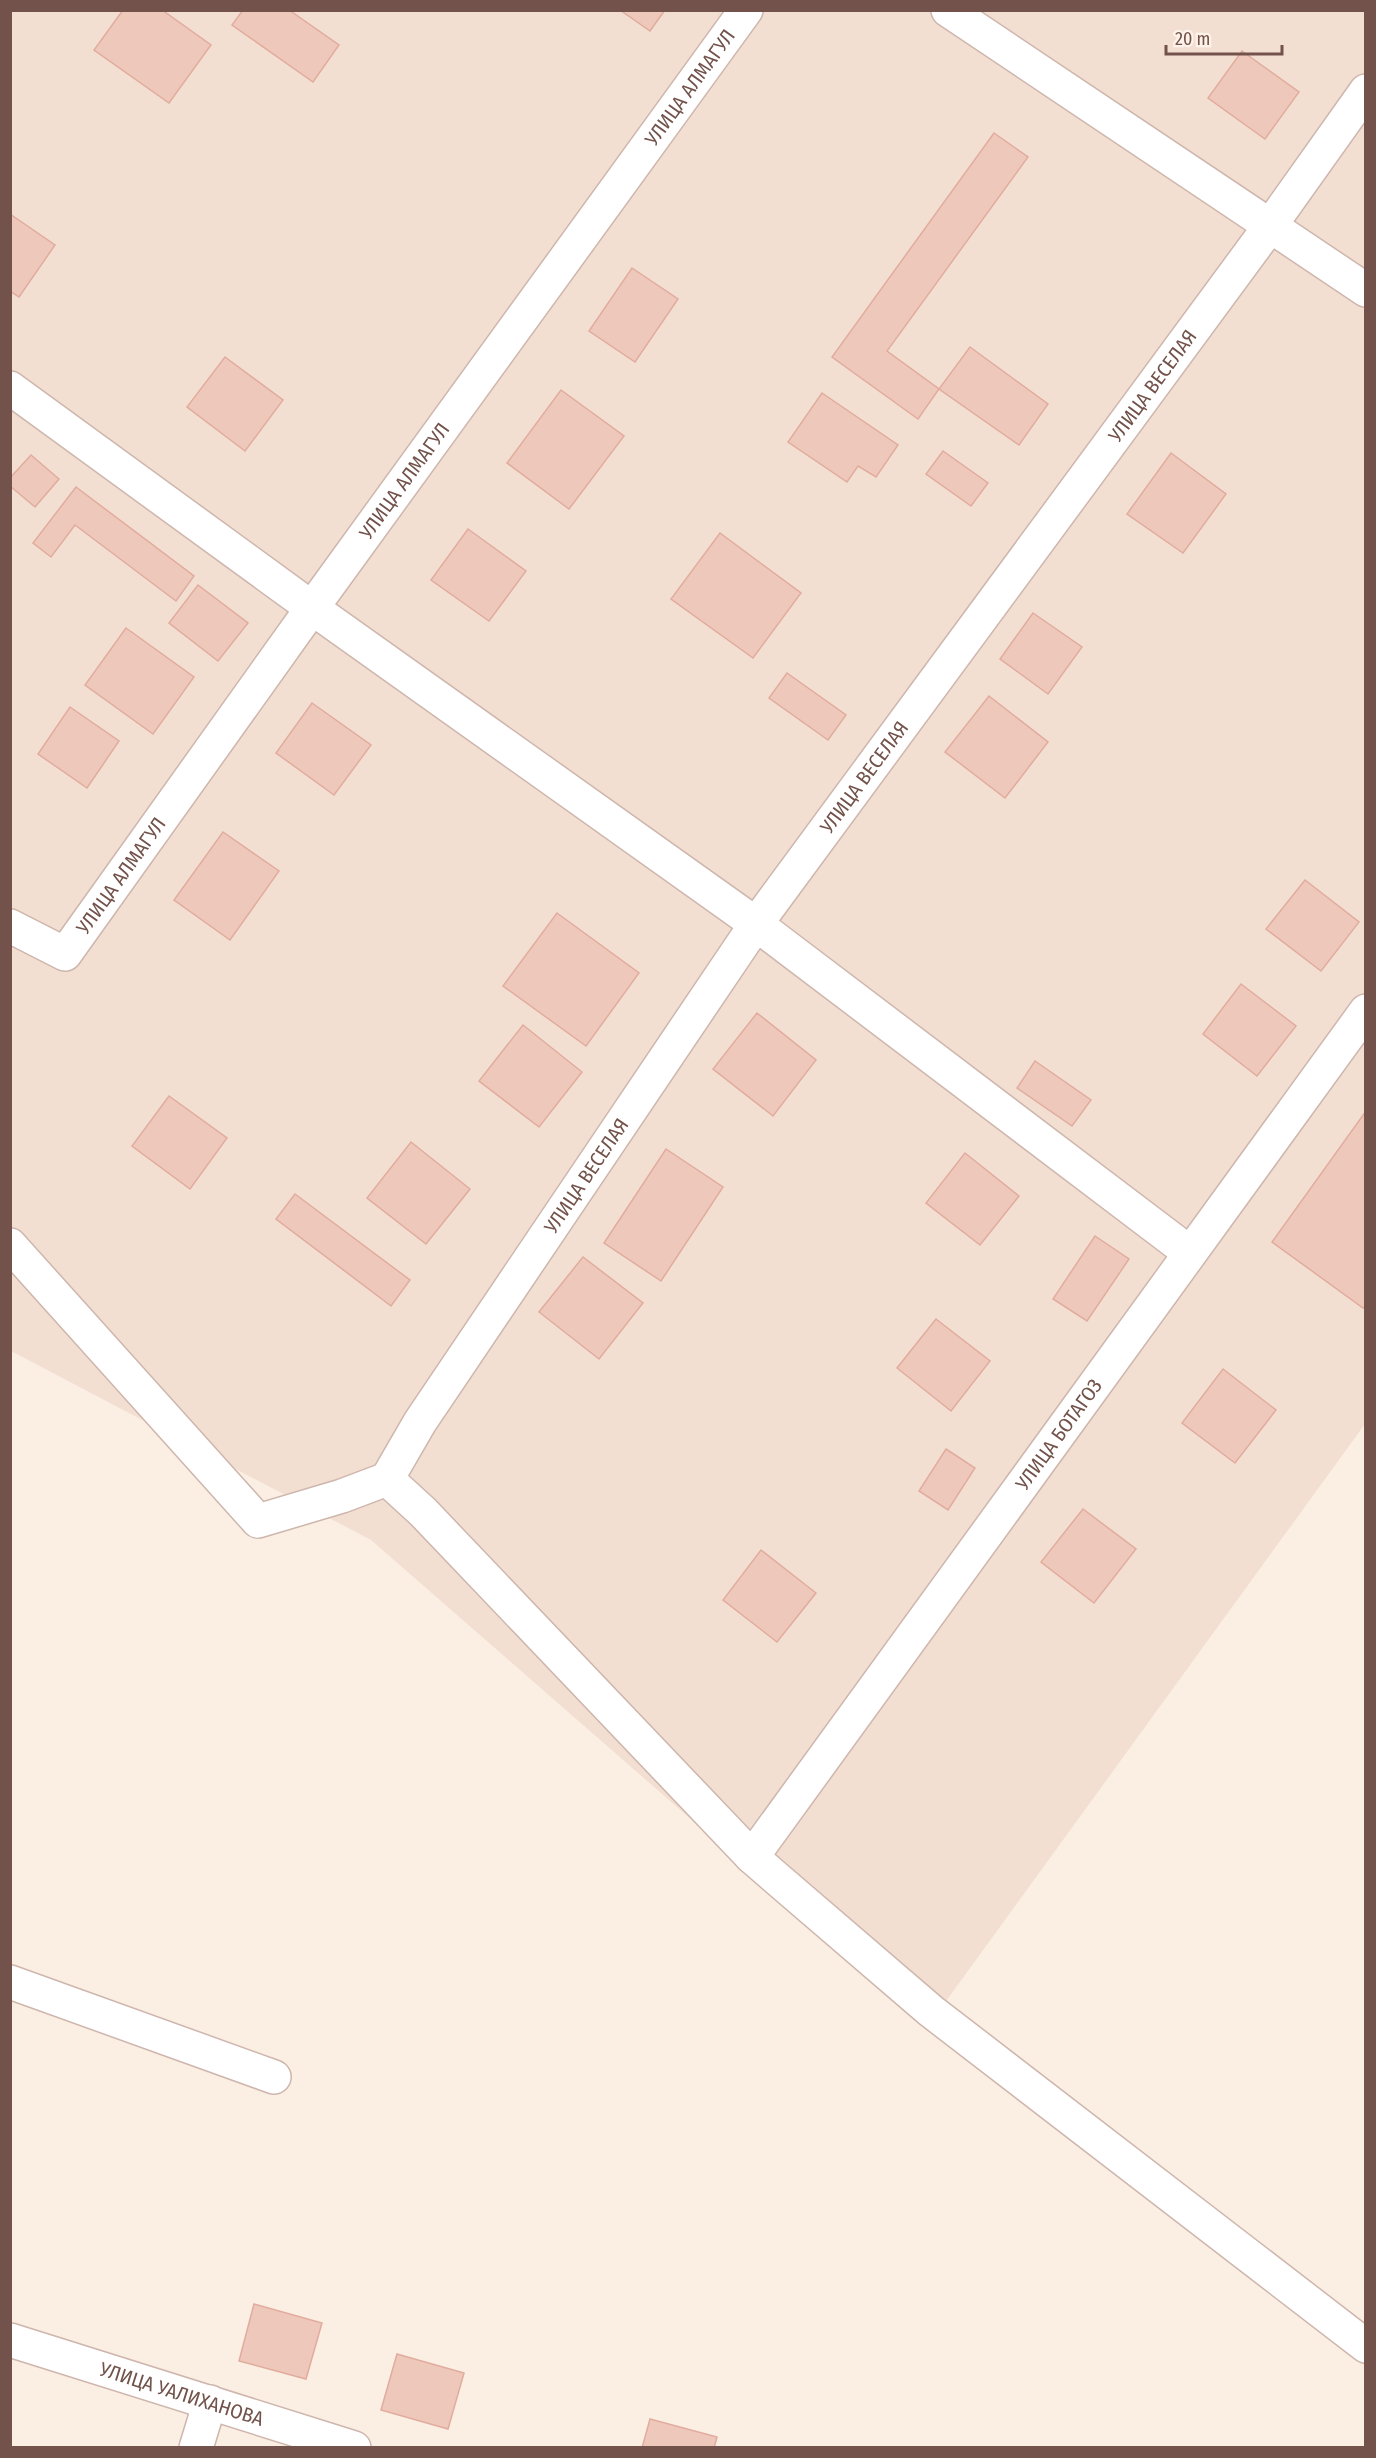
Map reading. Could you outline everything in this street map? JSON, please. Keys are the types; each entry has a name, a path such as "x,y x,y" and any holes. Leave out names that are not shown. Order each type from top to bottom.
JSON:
{"street":[{"name":"УЛИЦА АЛМАГУЛ","path":"10,926 65,954 312,608 746,10"},
{"path":"948,10 1365,290"},
{"name":"УЛИЦА ВЕСЕЛАЯ","path":"387,1479 420,1422 756,924 1270,226 1365,90"},
{"path":"10,388 312,608 756,924 1190,1253"},
{"name":"УЛИЦА БОТАГОЗ","path":"752,1857 1365,1011"},
{"path":"10,1245 258,1521 342,1496 387,1479 423,1512 752,1857 931,2011 1365,2346"},
{"path":"10,1982 274,2077"},
{"name":"УЛИЦА УАЛИХАНОВА","path":"10,2340 354,2448"},
{"path":"196,2448 210,2402"}],"shaded area":[{"path":"10,11 1365,11 1365,1424 928,2026 371,1540 11,1351"}],"building":[{"path":"123,10 162,10 211,45 169,103 94,50"},
{"path":"243,10 289,10 339,45 313,82 232,25"},
{"path":"620,10 665,10 650,31"},
{"path":"1242,51 1299,92 1265,139 1208,98"},
{"path":"994,133 1028,157 887,351 939,389 918,419 832,357"},
{"path":"10,214 55,245 19,297 10,291"},
{"path":"632,268 678,299 635,362 589,331"},
{"path":"970,347 1048,404 1019,445 939,389"},
{"path":"225,357 283,400 245,451 187,407"},
{"path":"561,390 624,436 569,509 507,463"},
{"path":"822,393 898,445 876,477 858,466 847,482 788,442"},
{"path":"943,451 988,483 971,506 926,474"},
{"path":"1171,453 1226,494 1183,553 1127,514"},
{"path":"31,455 59,479 35,507 10,486 10,478"},
{"path":"76,487 194,576 176,601 75,525 51,557 33,543"},
{"path":"468,529 526,571 489,621 431,580"},
{"path":"720,533 801,593 753,658 671,599"},
{"path":"198,585 248,623 218,661 169,623"},
{"path":"1033,613 1082,647 1048,694 1000,659"},
{"path":"126,628 194,677 153,734 85,685"},
{"path":"787,673 846,715 828,740 769,698"},
{"path":"989,696 1048,742 1005,798 945,752"},
{"path":"312,703 371,745 334,795 276,753"},
{"path":"70,707 119,741 87,788 38,754"},
{"path":"223,832 279,871 230,940 174,900"},
{"path":"1305,880 1359,922 1321,971 1266,929"},
{"path":"557,913 639,973 586,1046 503,986"},
{"path":"1241,984 1296,1026 1257,1076 1203,1034"},
{"path":"757,1013 816,1060 773,1116 713,1069"},
{"path":"523,1025 582,1072 539,1127 479,1081"},
{"path":"1035,1061 1091,1100 1072,1126 1017,1088"},
{"path":"169,1096 227,1138 190,1189 132,1146"},
{"path":"1366,1111 1366,1305 1363,1308 1272,1242"},
{"path":"411,1142 470,1189 426,1244 367,1198"},
{"path":"666,1149 723,1187 661,1281 604,1243"},
{"path":"965,1153 1019,1196 980,1245 926,1203"},
{"path":"295,1194 410,1280 391,1306 276,1219"},
{"path":"1095,1236 1129,1259 1087,1321 1053,1299"},
{"path":"583,1257 643,1303 599,1359 539,1312"},
{"path":"936,1319 990,1361 951,1411 897,1368"},
{"path":"1223,1369 1276,1410 1235,1463 1182,1423"},
{"path":"946,1449 975,1468 948,1510 919,1491"},
{"path":"1083,1509 1136,1549 1094,1603 1041,1562"},
{"path":"761,1550 816,1593 777,1642 723,1600"},
{"path":"254,2304 322,2323 306,2379 239,2361"},
{"path":"397,2354 464,2373 448,2429 381,2410"},
{"path":"650,2419 717,2437 714,2448 642,2448"}]}
